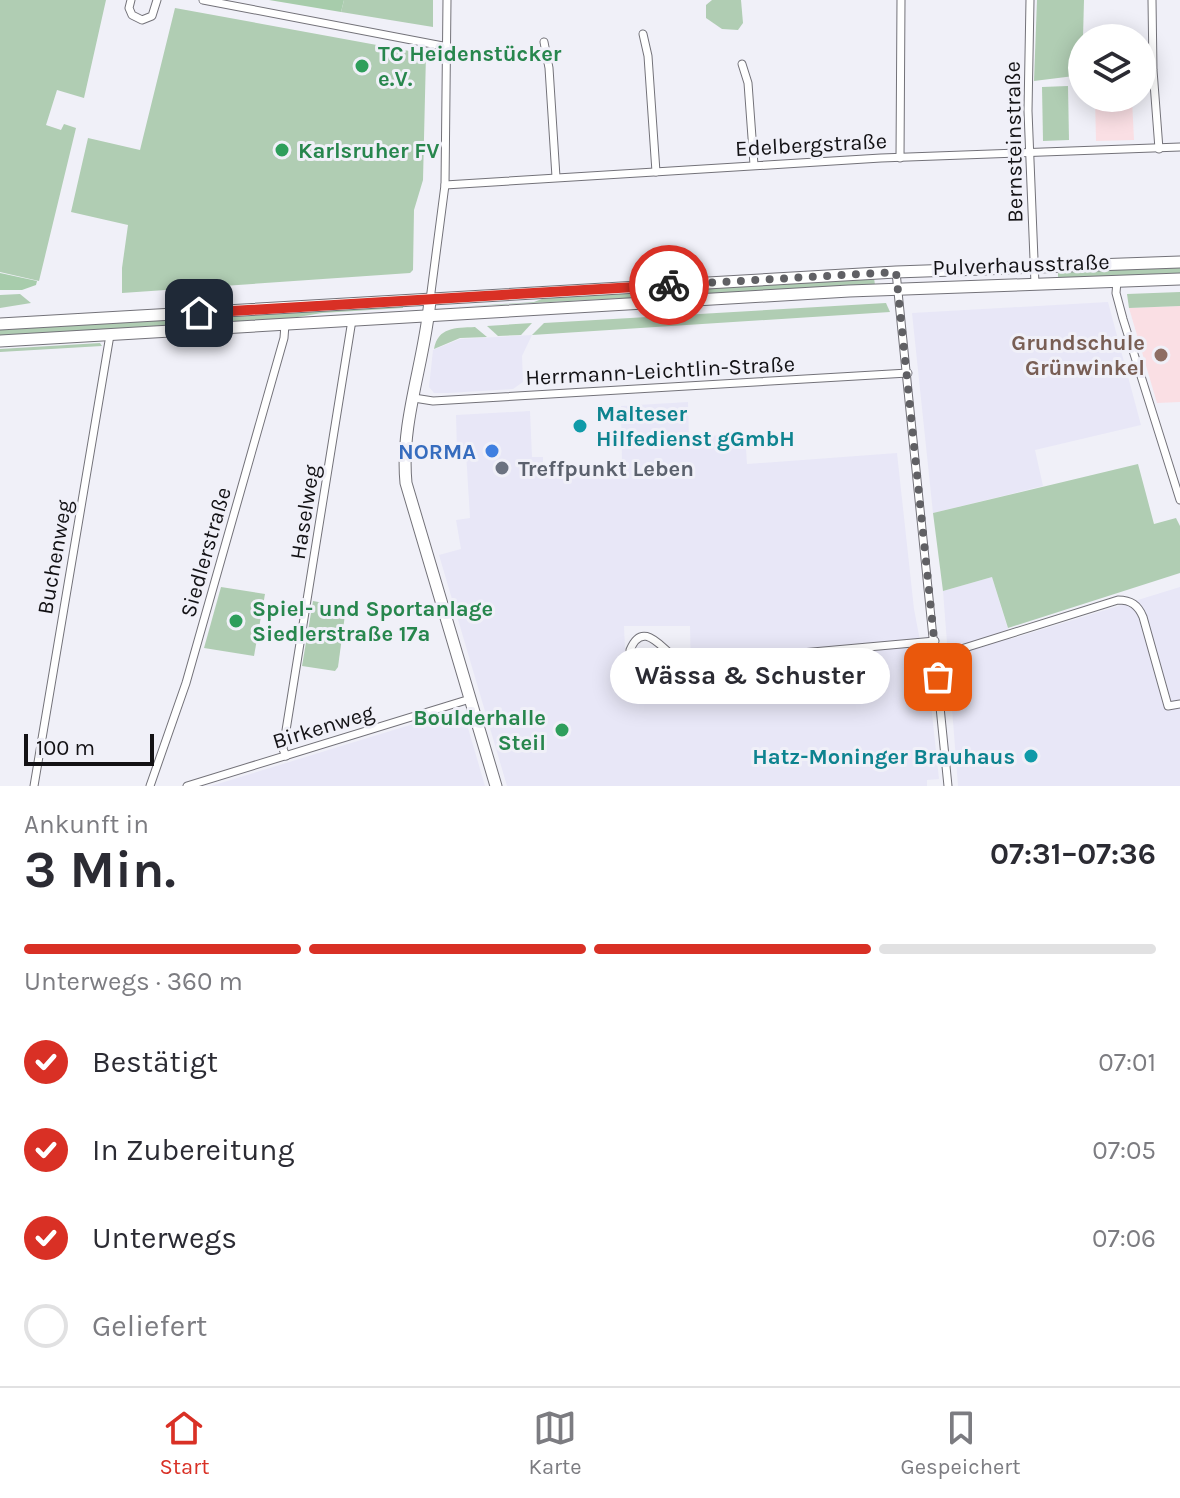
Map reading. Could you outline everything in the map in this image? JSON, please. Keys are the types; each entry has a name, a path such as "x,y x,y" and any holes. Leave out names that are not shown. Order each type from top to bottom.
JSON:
{"main road":[{"name":"Pulverhausstraße","path":"0,324 896,272 1180,262"},
{"name":"Pulverhausstraße","path":"0,341 898,289 1180,279"},
{"path":"430,300 405,457 408,495 496,786"}],"street":[{"path":"131,0 129,8 132,15 142,20 152,16 157,0"},
{"path":"203,0 448,47"},
{"path":"430,300 445,185 447,0"},
{"path":"900,158 901,0"},
{"name":"Bernsteinstraße","path":"1030,0 1029,153 1035,284"},
{"path":"1152,0 1159,149"},
{"path":"643,34 648,56 656,172"},
{"path":"544,42 549,68 556,177"},
{"path":"742,64 748,83 754,165"},
{"name":"Edelbergstraße","path":"445,185 754,165 1180,147"},
{"path":"896,272 948,786"},
{"path":"1117,281 1116,293 1123,319 1180,500"},
{"name":"Haselweg","path":"286,756 283,749 352,320"},
{"name":"Siedlerstraße","path":"150,786 190,671 284,338 285,324"},
{"name":"Buchenweg","path":"34,786 110,335"},
{"name":"Herrmann-Leichtlin-Straße","path":"414,398 433,401 908,373"},
{"path":"936,651 958,650 1118,600 1127,601 1138,607 1143,617 1168,706 1180,704"},
{"path":"692,663 672,655 647,636 635,641 630,650 632,660 642,666 692,663 935,641"},
{"name":"Birkenweg","path":"187,786 470,699"}],"shaded area":[{"path":"1095,112 1133,112 1134,140 1096,141"},
{"path":"1108,302 1141,425 1035,450 1043,486 933,513 912,313"},
{"name":"Grundschule Grünwinkel","path":"1180,306 1180,402 1157,403 1129,308"},
{"path":"532,335 522,356 523,382 513,389 434,393 429,387 433,350 460,339"},
{"path":"688,402 689,437 745,434 747,464 897,453 914,609 922,651 926,657 939,779 927,780 927,786 507,786 439,555 461,549 456,520 470,518 466,452 457,452 456,415 530,411 532,457 543,457 543,466 622,464 621,406","holes":["624,626 690,626 691,672 626,674"]},
{"name":"Hatz-Moninger Brauhaus","path":"992,577 1011,639 1180,587 1180,786 958,786 943,591"},
{"path":"449,713 460,715 466,721 485,786 211,786"}],"green space":[{"path":"0,0 106,0 84,98 57,90 46,125 61,130 64,124 76,128 39,281 0,272"},
{"path":"269,0 344,0 341,12"},
{"path":"344,0 433,0 433,27 341,12"},
{"path":"712,0 741,0 743,23 738,30 722,29 706,18 706,5"},
{"path":"1037,0 1084,0 1083,24 1068,24 1068,77 1034,81"},
{"name":"Karlsruher FV","path":"175,8 426,54 423,180 414,210 413,270 410,273 122,293 128,225 71,212 88,138 140,150"},
{"path":"1068,86 1069,140 1043,141 1042,87"},
{"path":"1180,267 1180,273 1058,278 1058,271"},
{"path":"0,273 37,281 36,285 22,290 0,290"},
{"path":"874,278 875,285 457,307 534,302 547,297"},
{"path":"1180,292 1180,306 1129,308 1127,294"},
{"path":"20,294 31,303 0,308 0,295"},
{"path":"886,303 890,312 532,335 544,323"},
{"path":"403,306 286,319 0,336 0,330"},
{"path":"532,323 521,335 498,336 487,326"},
{"path":"475,327 487,337 460,338 434,349 443,333"},
{"path":"100,343 102,346 0,352 0,349"},
{"path":"1138,464 1154,524 1176,518 1180,526 1180,573 1008,628 992,577 943,591 933,513"},
{"name":"Spiel- und Sportanlage Siedlerstraße 17a","path":"221,587 265,594 254,656 204,648"},
{"path":"313,601 346,607 335,671 302,666"}],"way so far":[{"path":"669,285 896,272 938,677"}],"place":[{"name":"TC Heidenstücker e.V.","path":"362,66"},
{"name":"Karlsruher FV","path":"282,150"},
{"name":"Grundschule Grünwinkel","path":"1161,355"},
{"name":"Malteser Hilfedienst gGmbH","path":"580,426"},
{"name":"NORMA","path":"492,451"},
{"name":"Treffpunkt Leben","path":"502,468"},
{"name":"Spiel- und Sportanlage Siedlerstraße 17a","path":"236,621"},
{"name":"Wässa & Schuster","path":"938,677"},
{"name":"Boulderhalle Steil","path":"562,730"},
{"name":"Hatz-Moninger Brauhaus","path":"1031,756"}],"route":[{"path":"199,313 669,285"}]}
